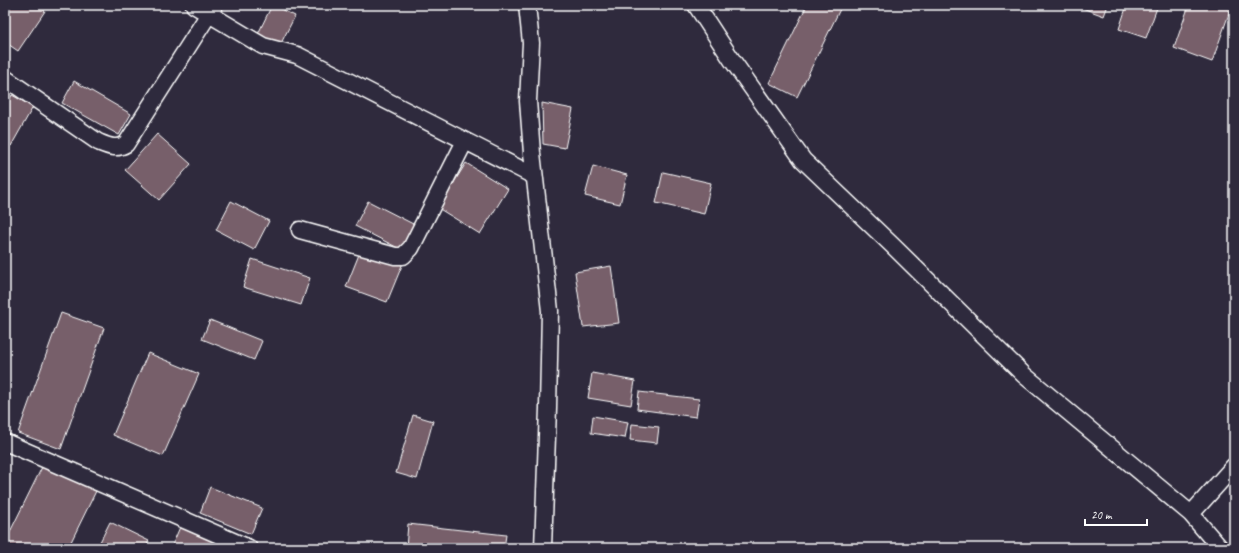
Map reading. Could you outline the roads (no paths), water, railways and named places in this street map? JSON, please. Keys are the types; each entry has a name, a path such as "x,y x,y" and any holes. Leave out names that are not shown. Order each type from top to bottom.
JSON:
{"street":[{"path":"194,5 211,10 262,46 297,55 534,176"},
{"path":"527,5 531,43 528,101 534,176 550,311 543,548"},
{"path":"696,5 732,60 803,160 1024,375 1191,514 1220,548"},
{"path":"5,78 98,142 110,147 122,146 126,144 211,10"},
{"path":"300,230 395,256 403,256 411,248 465,141"},
{"path":"5,442 249,548"},
{"path":"1191,514 1234,466"}]}
